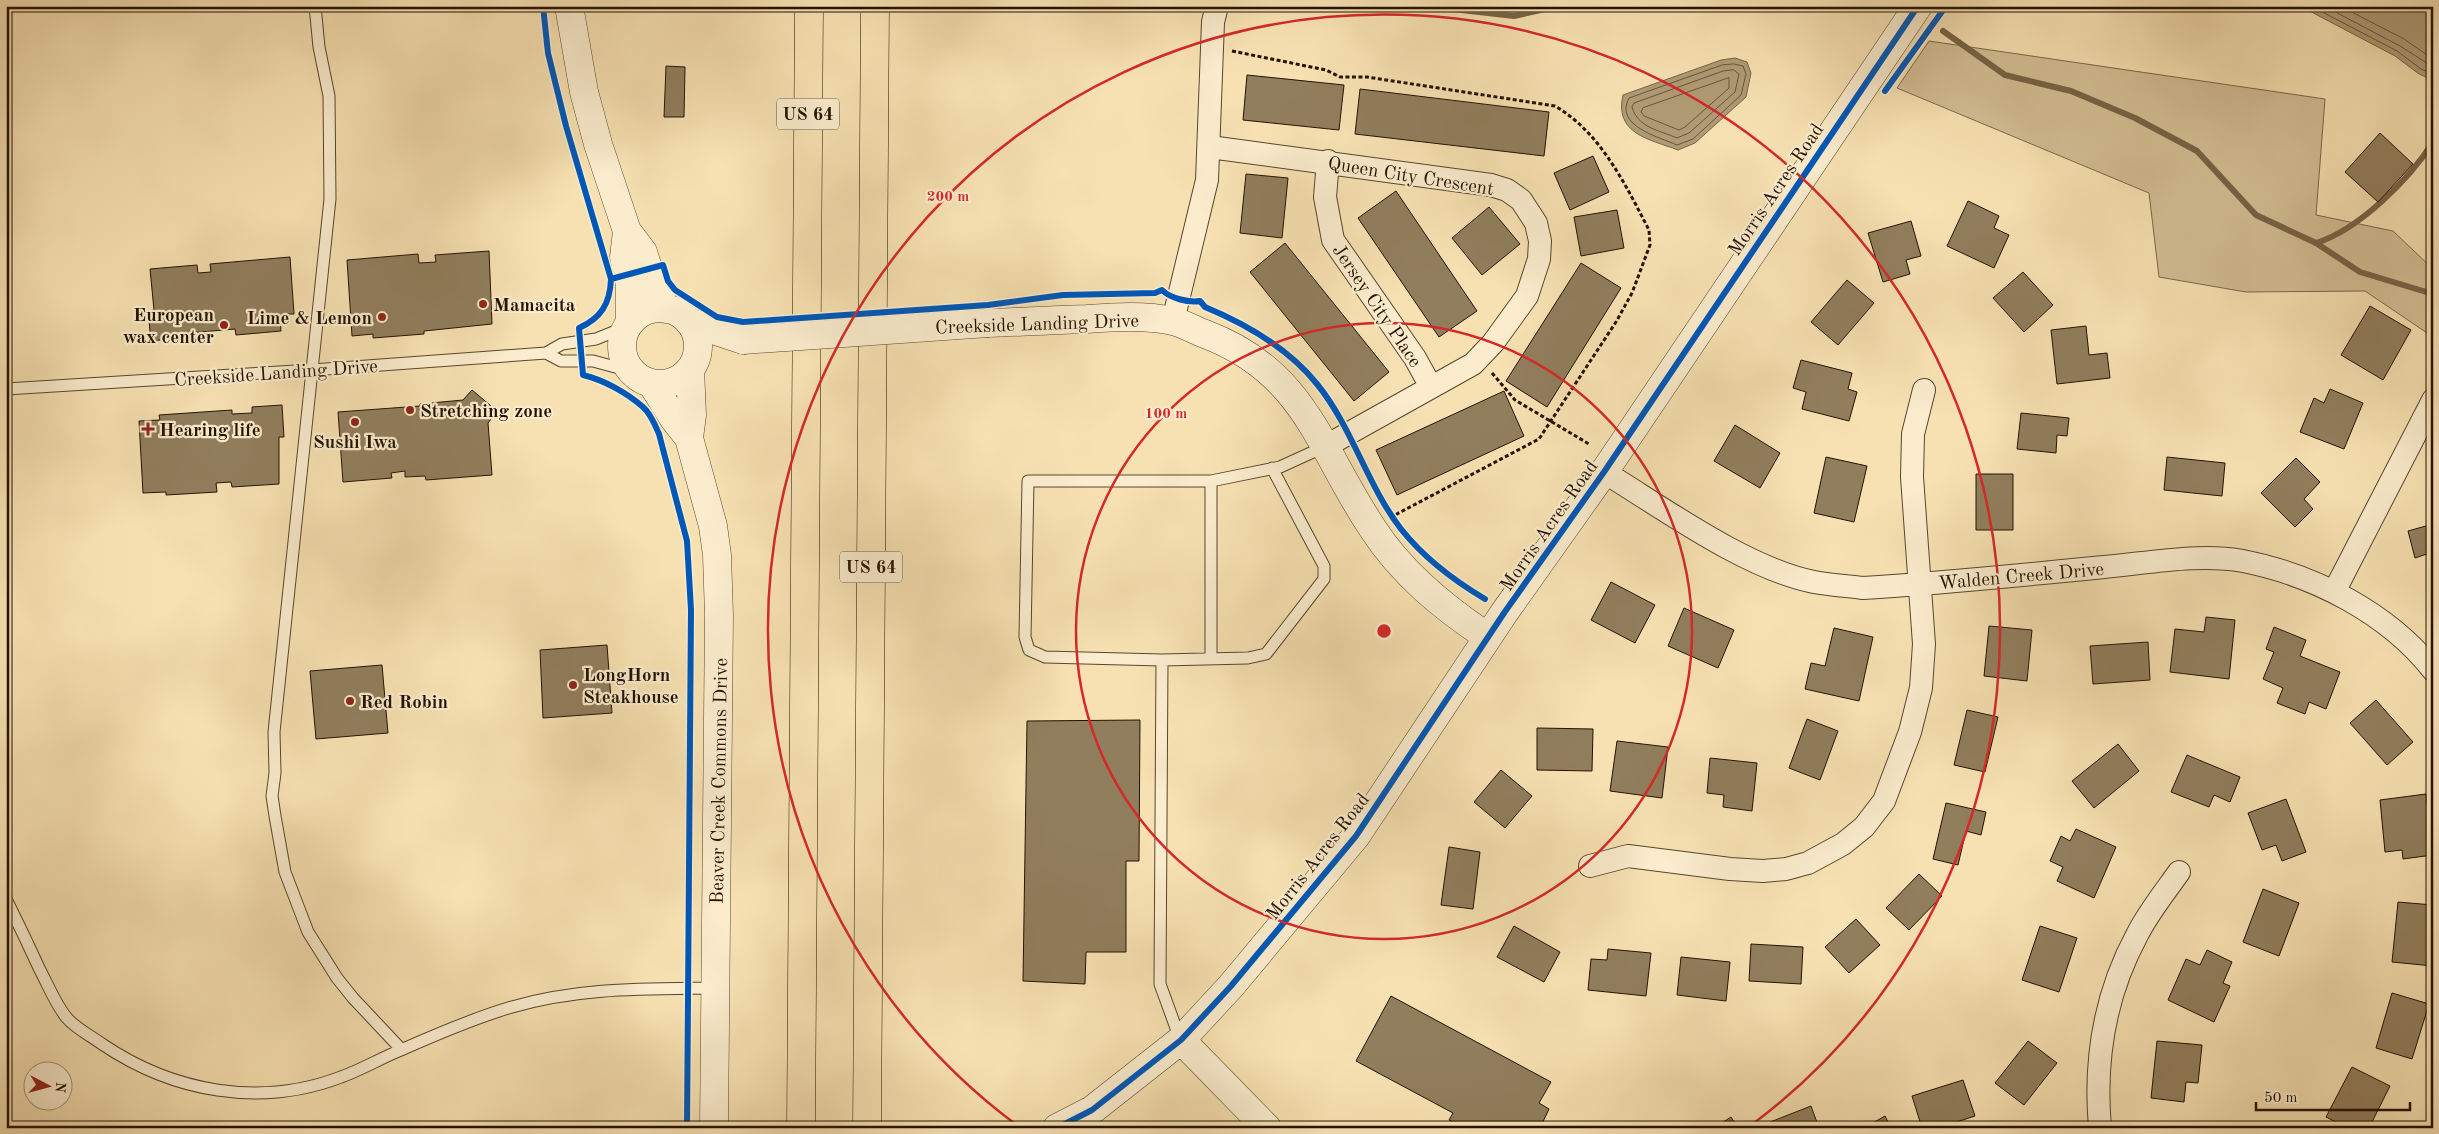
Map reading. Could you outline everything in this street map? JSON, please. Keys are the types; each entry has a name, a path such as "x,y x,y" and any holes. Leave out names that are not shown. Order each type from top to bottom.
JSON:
{"highway":[{"name":"US 64","path":"801,1128 809,6"},
{"name":"US 64","path":"867,1128 875,6"},
{"path":"867,1087 886,1128"}],"street":[{"path":"569,6 584,92 627,231 643,252 652,281 697,340 693,364 673,382 642,377 622,354 624,335 629,324 630,286 624,257 627,231"},
{"path":"1173,321 1207,180 1210,147 1210,80 1213,22 1217,6"},
{"name":"Morris Acres Road","path":"1057,1128 1092,1110 1181,1040 1231,986 1356,836 1488,637 1604,472 1918,6"},
{"name":"Queen City Crescent","path":"1210,147 1328,161 1491,184 1506,190 1521,200 1536,223 1540,241 1539,259 1527,296 1493,343 1473,364 1326,446"},
{"name":"Jersey City Place","path":"1328,161 1324,197 1333,240 1415,358 1431,387"},
{"path":"629,324 646,311 677,315"},
{"name":"Creekside Landing Drive","path":"677,315 743,340 1130,316 1173,321 1225,342 1247,354 1275,374 1297,400 1326,446 1373,529 1404,570 1442,604 1488,637"},
{"name":"Creekside Landing Drive","path":"693,364 728,349 743,340"},
{"name":"Beaver Creek Commons Drive","path":"693,364 692,415 689,438 713,526 719,585 714,1128"},
{"name":"Beaver Creek Commons Drive","path":"642,377 689,438"},
{"path":"1590,866 1628,856 1730,870 1763,871 1786,869 1808,863 1826,854 1864,827 1884,800 1898,768 1916,711 1921,688 1924,644 1912,477 1913,434 1924,390"},
{"path":"2334,592 2433,400"},
{"name":"Walden Creek Drive","path":"1604,472 1693,527 1744,555 1782,572 1813,582 1864,588 2212,559 2242,561 2284,572 2334,592 2380,621 2407,643 2433,670"},
{"path":"2100,1128 2096,1090 2099,1052 2114,988 2137,935 2179,872"},
{"path":"1181,1040 1267,1128"}],"lane":[{"path":"315,6 319,47 329,96 330,199 274,732 275,773 272,796 285,872 308,932 337,978 401,1050"},
{"name":"Creekside Landing Drive","path":"6,389 546,353 562,344 596,339 629,324"},
{"name":"Creekside Landing Drive","path":"546,353 561,361 593,361 642,377"},
{"path":"1272,468 1324,566 1324,579 1266,654 1248,658 1162,660 1045,658 1029,650 1025,637 1028,481 1211,481 1272,468 1326,446"},
{"path":"1211,481 1212,659"},
{"path":"1162,660 1160,984 1181,1040"},
{"path":"6,899 50,990 67,1017 114,1052 174,1080 203,1088 230,1092 259,1094 287,1092 342,1077 401,1050 512,1007 578,992 608,989 716,988"}],"path":[{"path":"1228,52 1236,51 1326,70 1340,77 1367,77 1555,106 1582,125 1596,140 1649,230 1651,239 1632,294 1539,439 1415,503 1395,519 1389,509"},
{"path":"1488,369 1515,400 1589,444"}],"shaded area":[{"path":"1929,41 2325,99 2316,215 2393,231 2433,269 2433,337 2365,291 2246,292 2159,277 2149,193 1897,88"}],"water":[{"path":"2300,6 2433,6 2433,80 2419,74 2395,56"},
{"path":"1735,58 1747,62 1751,73 1746,97 1695,143 1678,150 1636,133 1624,119 1622,108 1623,95 1721,60"}],"building":[{"path":"666,66 685,67 684,117 664,117"},
{"path":"1247,75 1344,85 1339,130 1243,120"},
{"path":"1360,89 1549,112 1544,156 1355,134"},
{"path":"2380,133 2413,164 2378,202 2345,172"},
{"path":"1593,156 1609,192 1570,210 1554,173"},
{"path":"1246,174 1288,178 1282,238 1240,233"},
{"path":"1396,191 1477,311 1439,337 1358,218"},
{"path":"1968,201 1999,216 1994,228 2009,235 1994,268 1947,246"},
{"path":"1489,207 1520,244 1482,275 1452,238"},
{"path":"1617,210 1624,248 1581,256 1574,217"},
{"path":"1911,221 1921,256 1906,260 1910,274 1883,282 1868,233"},
{"path":"1285,243 1389,372 1354,401 1250,272"},
{"path":"489,251 492,324 424,331 424,334 373,338 373,334 352,336 347,260 418,254 419,263 436,262 435,255"},
{"path":"290,257 294,314 285,314 280,320 281,331 236,335 235,329 178,334 179,338 151,341 148,311 154,310 150,269 197,265 198,273 211,272 210,264"},
{"path":"1581,263 1621,288 1547,407 1506,381"},
{"path":"2023,272 2053,305 2024,332 1993,298"},
{"path":"1847,280 1874,303 1838,345 1811,322"},
{"path":"2370,306 2411,330 2383,380 2341,355"},
{"path":"2086,326 2089,355 2107,353 2110,378 2057,384 2051,330"},
{"path":"1801,360 1852,373 1848,389 1857,392 1849,421 1802,409 1806,392 1793,388"},
{"path":"2330,389 2363,403 2344,449 2300,432 2314,398 2324,403"},
{"path":"472,390 497,411 488,423 492,475 426,480 425,476 405,477 405,471 391,473 392,478 343,482 338,412 420,406 420,404 463,400"},
{"path":"1504,391 1524,436 1397,495 1376,450"},
{"path":"282,405 284,437 279,437 279,484 232,487 231,482 216,483 217,492 166,495 166,492 143,493 139,421 160,420 159,415 232,410 232,414 252,413 252,407"},
{"path":"2021,413 2069,418 2067,436 2057,435 2056,453 2017,449"},
{"path":"1735,425 1780,453 1760,488 1714,461"},
{"path":"1826,457 1867,466 1854,522 1814,513"},
{"path":"2167,457 2225,463 2222,496 2164,490"},
{"path":"2296,458 2320,482 2304,499 2313,509 2295,527 2261,493"},
{"path":"1976,474 2013,474 2013,530 1976,530"},
{"path":"2433,524 2433,576 2427,554 2415,558 2408,531"},
{"path":"1611,582 1655,605 1635,643 1591,620"},
{"path":"1684,608 1734,630 1718,668 1668,646"},
{"path":"2206,617 2235,620 2229,679 2170,672 2175,629 2204,632"},
{"path":"1989,626 2032,630 2027,681 1984,676"},
{"path":"2274,627 2306,640 2300,656 2340,672 2326,709 2309,702 2305,714 2277,703 2283,688 2263,679 2274,652 2266,649"},
{"path":"1834,628 1873,637 1859,701 1805,689 1811,663 1825,666"},
{"path":"2148,642 2150,680 2093,684 2090,646"},
{"path":"607,645 612,713 543,718 540,650"},
{"path":"382,665 388,733 316,739 310,671"},
{"path":"2376,700 2413,742 2387,765 2350,723"},
{"path":"1967,710 1998,717 1985,772 1954,765"},
{"path":"1807,719 1838,731 1820,780 1789,768"},
{"path":"1140,720 1139,861 1126,861 1126,952 1086,952 1085,984 1023,981 1027,721"},
{"path":"1537,728 1593,729 1592,771 1537,770"},
{"path":"1617,741 1668,747 1662,798 1610,791"},
{"path":"2118,744 2139,771 2094,808 2072,781"},
{"path":"2187,755 2240,777 2230,802 2214,795 2209,807 2171,792"},
{"path":"1710,758 1757,763 1752,811 1723,807 1724,795 1707,793"},
{"path":"1501,770 1532,796 1505,828 1474,802"},
{"path":"2426,794 2430,826 2433,826 2433,855 2403,859 2402,850 2385,852 2380,800"},
{"path":"2286,799 2306,852 2282,861 2276,845 2262,850 2248,813"},
{"path":"1946,803 1986,812 1981,835 1966,831 1958,865 1933,859"},
{"path":"2076,829 2116,847 2094,898 2057,881 2063,867 2050,861 2061,836 2070,841"},
{"path":"1449,847 1480,852 1473,909 1441,905"},
{"path":"1919,874 1942,896 1909,930 1886,908"},
{"path":"2263,889 2299,903 2279,956 2243,942"},
{"path":"2398,902 2433,905 2433,966 2392,962"},
{"path":"1856,919 1880,945 1849,973 1825,947"},
{"path":"1514,926 1560,952 1544,982 1497,957"},
{"path":"2040,926 2077,938 2059,992 2022,980"},
{"path":"1751,944 1803,947 1801,984 1749,981"},
{"path":"1608,949 1651,953 1646,996 1588,990 1591,959 1607,960"},
{"path":"2207,950 2232,962 2223,983 2230,986 2214,1022 2168,1000 2186,959 2200,965"},
{"path":"1681,957 1730,962 1726,1001 1677,995"},
{"path":"6,984 11,995 6,997"},
{"path":"2392,993 2429,1004 2412,1059 2376,1048"},
{"path":"1391,996 1551,1082 1539,1103 1549,1109 1540,1128 1463,1128 1449,1120 1453,1113 1356,1061"},
{"path":"2028,1041 2057,1063 2024,1105 1995,1083"},
{"path":"2157,1041 2202,1045 2198,1083 2186,1082 2184,1102 2151,1098"},
{"path":"2352,1067 2390,1086 2369,1128 2348,1128 2326,1117"},
{"path":"1963,1080 1975,1116 1938,1128 1922,1128 1912,1096"},
{"path":"1811,1106 1819,1128 1761,1128 1760,1126"},
{"path":"1885,1116 1891,1128 1864,1128"},
{"path":"1731,1117 1738,1128 1714,1128"}],"waterway":[{"path":"1426,6 1514,16 1559,6"},
{"path":"1943,31 2005,75 2071,91 2135,118 2197,151 2256,215 2316,243 2360,272 2433,294"},
{"path":"2316,243 2349,227 2381,202 2397,187 2423,157 2433,142"}],"cycle path":[{"path":"543,6 548,53 566,126 611,279 609,296 603,309 593,320 579,328 583,375 599,380 623,392 643,407 651,416 659,434 687,541 691,610 687,1128"},
{"path":"1057,1128 1092,1110 1181,1040 1231,986 1356,836 1504,613 1604,472 1918,6"},
{"path":"1885,91 1946,6"},
{"path":"611,279 663,265 668,281 675,290 717,317 743,322 988,305 1063,295 1155,293 1162,290 1180,299 1200,301 1205,307 1236,321 1266,338 1306,371 1340,419 1378,494 1401,529 1419,550 1440,568 1485,599"}],"place":[{"name":"Mamacita","path":"483,304"},
{"name":"Lime & Lemon","path":"382,317"},
{"name":"European wax center","path":"224,325"},
{"name":"Stretching zone","path":"410,410"},
{"name":"Sushi Iwa","path":"355,422"},
{"name":"Hearing life","path":"148,429"},
{"name":"LongHorn Steakhouse","path":"573,685"},
{"name":"Red Robin","path":"350,701"}]}
